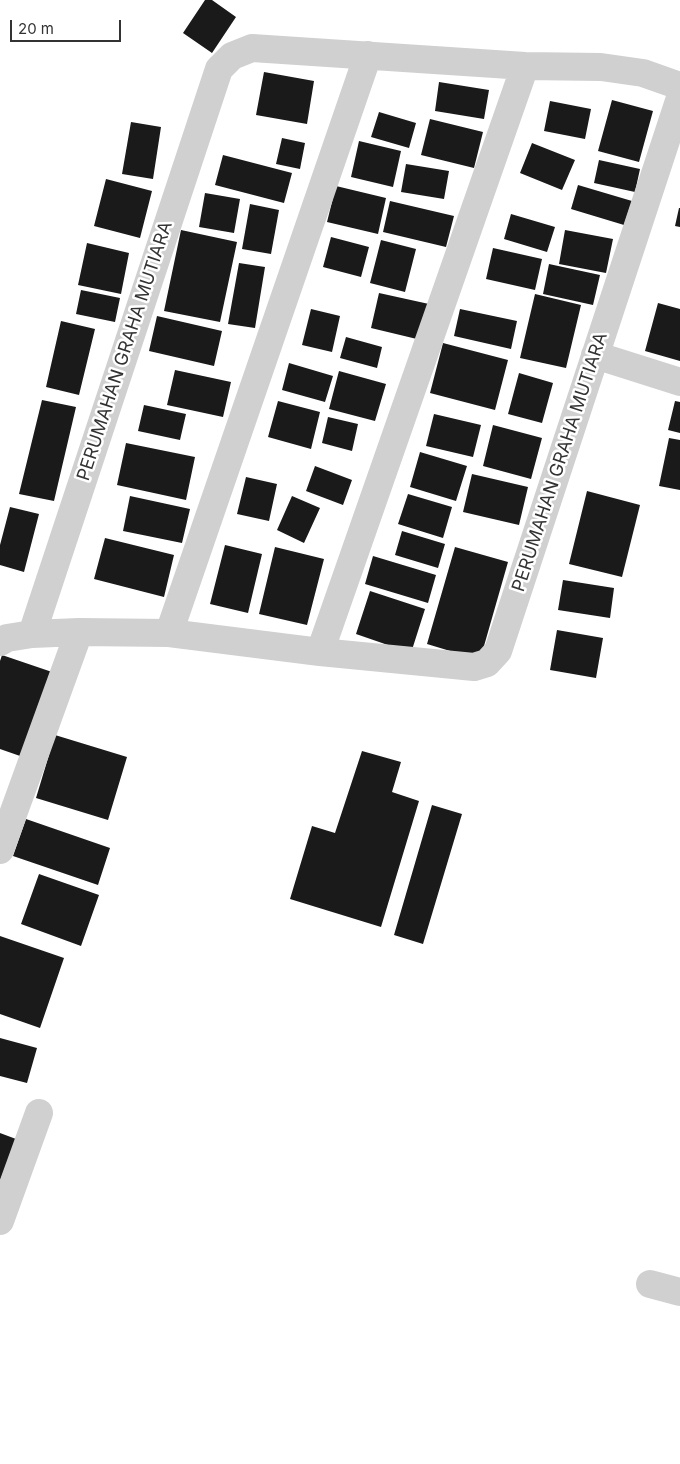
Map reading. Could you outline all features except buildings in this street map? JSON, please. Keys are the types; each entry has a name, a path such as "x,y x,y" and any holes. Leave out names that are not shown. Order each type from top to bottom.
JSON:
{"street":[{"name":"PERUMAHAN GRAHA MUTIARA","path":"32,634 219,69 232,56 252,48 368,55"},
{"path":"169,633 368,55 525,66 610,68 643,73 680,86"},
{"path":"320,652 525,66"},
{"name":"PERUMAHAN GRAHA MUTIARA","path":"0,642 7,638 32,634 79,632 169,633 320,652 474,667 487,663 498,651 680,98"},
{"path":"595,355 680,382"},
{"path":"0,850 79,632"},
{"path":"0,1221 39,1114"},
{"path":"650,1284 680,1292"}]}
